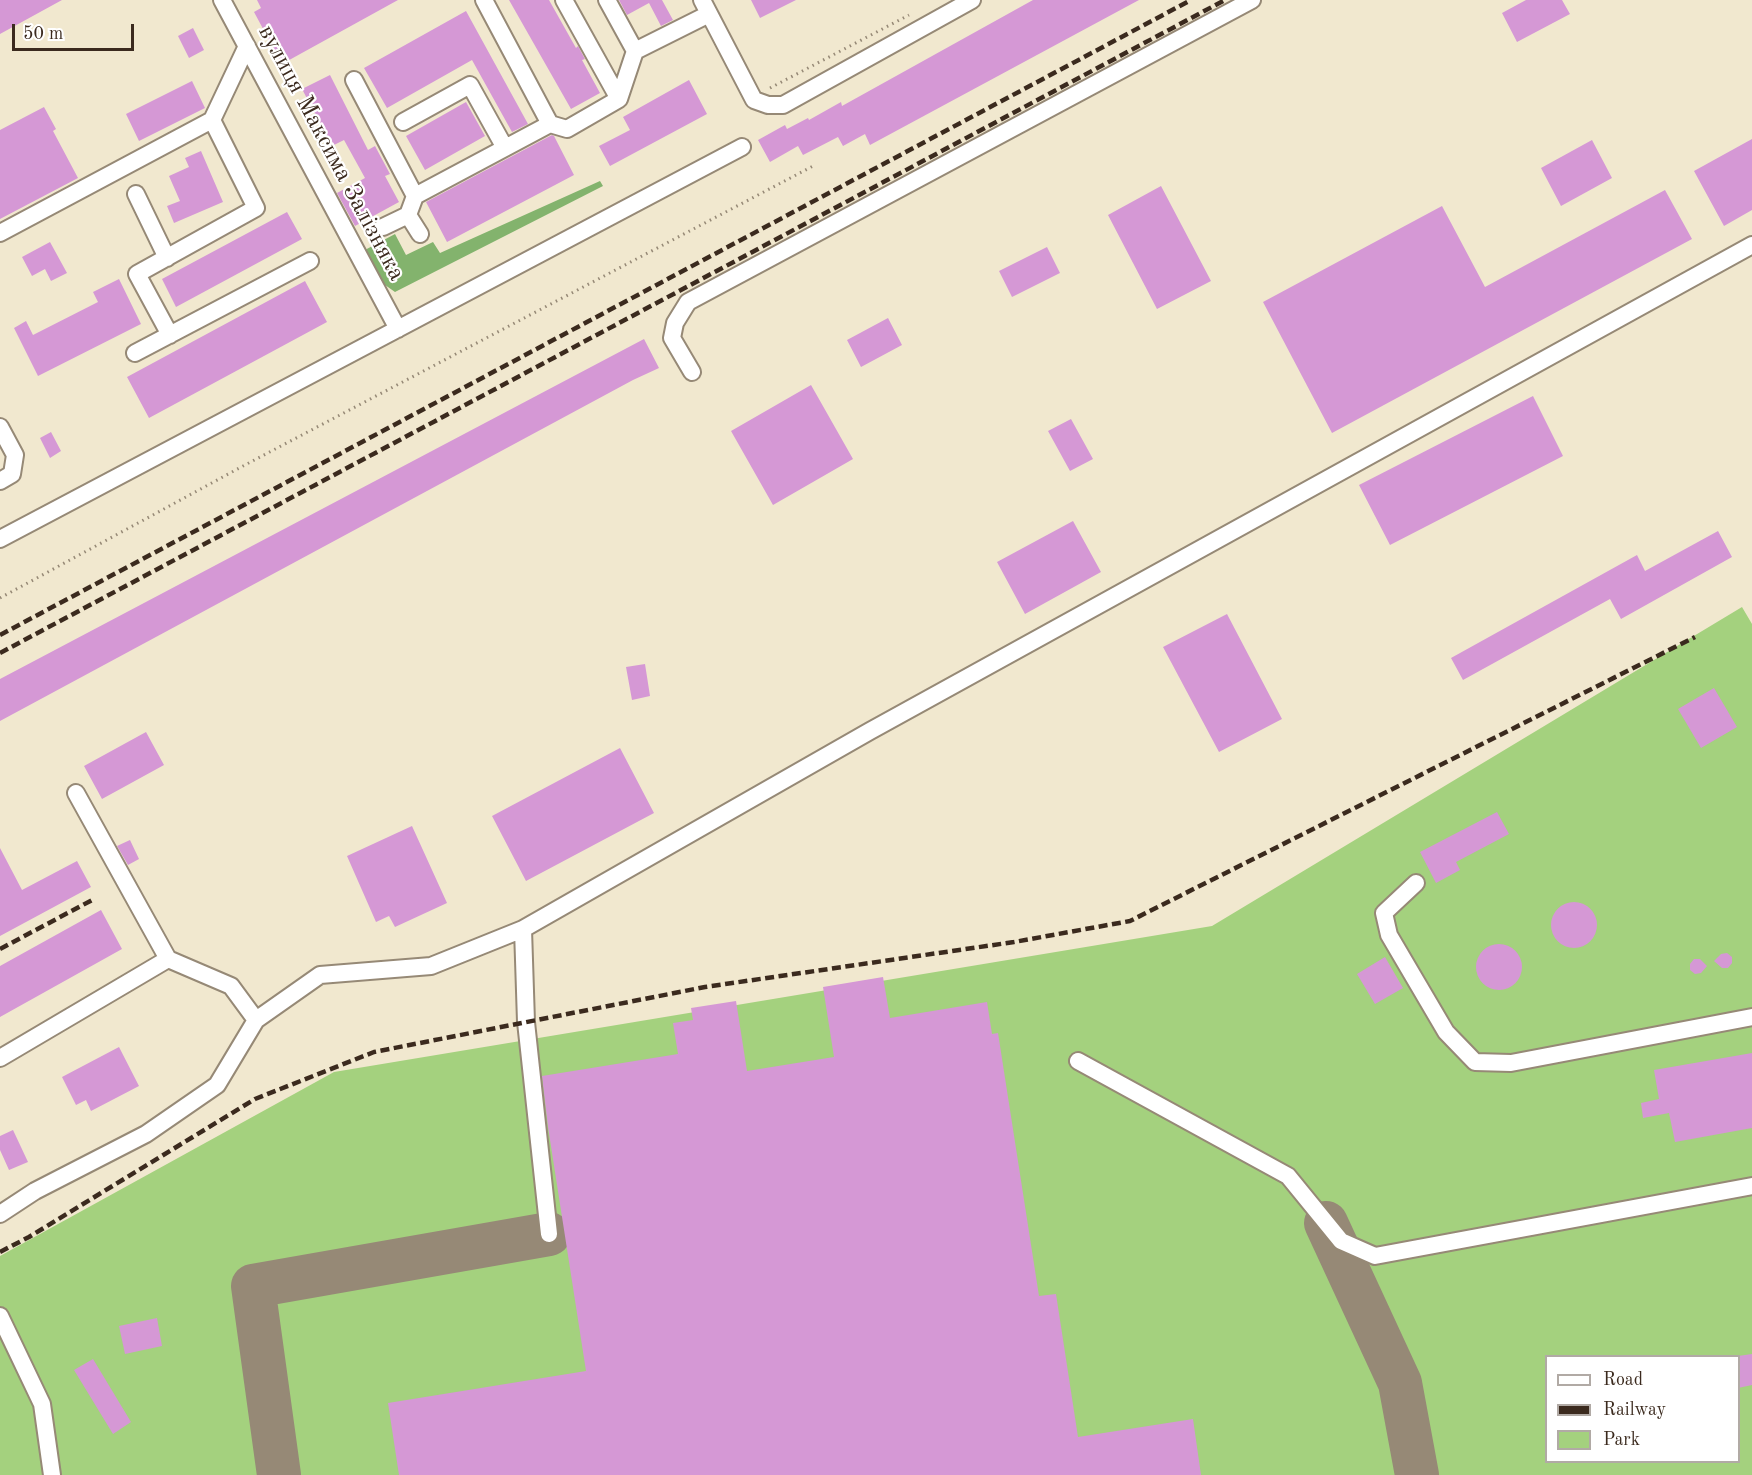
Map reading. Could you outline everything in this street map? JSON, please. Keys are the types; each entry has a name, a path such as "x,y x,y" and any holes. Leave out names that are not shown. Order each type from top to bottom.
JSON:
{"street":[{"name":"вулиця Максима Залізняка","path":"222,0 398,329"},
{"path":"484,0 550,124"},
{"path":"564,0 619,99"},
{"path":"607,0 635,51"},
{"path":"383,227 408,215 415,196 550,124 567,129 619,99 635,51 706,7 754,100 768,105 783,105 972,0"},
{"path":"692,372 672,338 675,323 688,302 1252,0"},
{"path":"0,233 213,120 247,46"},
{"path":"354,80 415,196"},
{"path":"403,122 470,85 505,148"},
{"path":"170,335 137,274 256,208 213,120"},
{"path":"0,539 742,147"},
{"path":"136,194 167,258"},
{"path":"408,215 420,234"},
{"path":"0,1214 35,1191 146,1134 217,1085 256,1020 320,975 431,966 523,929 870,730 1752,245"},
{"path":"135,353 310,261"},
{"path":"0,427 15,455 12,474 0,481"},
{"path":"76,793 168,959 231,986 256,1020"},
{"path":"1416,883 1384,914 1389,935 1446,1032 1475,1062 1511,1064 1752,1017"},
{"path":"523,929 526,1022 549,1234"},
{"path":"0,1058 168,959"},
{"path":"1078,1061 1288,1176 1341,1241 1375,1256 1752,1186"},
{"path":"0,1316 42,1404 52,1475"}],"path":[{"path":"770,88 916,11"},
{"path":"0,598 254,461 815,165"}],"green space":[{"path":"600,181 603,186 395,292 378,280 363,251 395,234 406,255 433,242 440,253"},
{"path":"1742,607 1752,624 1752,1475 0,1475 0,1256 334,1072 1212,926"}],"building":[{"path":"0,0 62,0 0,34"},
{"path":"257,0 398,0 282,64 254,12 261,8"},
{"path":"509,0 549,0 576,48 578,46 585,59 582,60 600,93 571,109"},
{"path":"619,0 662,0 673,20 661,26 649,3 627,15"},
{"path":"751,0 796,0 760,18"},
{"path":"1033,0 1139,0 870,145 865,134 843,146 838,137 803,155 798,146 770,162 758,140 785,125 787,129 808,118 809,120 841,102 842,106"},
{"path":"1526,0 1562,0 1570,14 1517,42 1502,13"},
{"path":"466,11 528,124 512,132 472,60 387,108 364,68"},
{"path":"193,28 204,50 189,58 178,36"},
{"path":"330,75 368,150 375,146 390,174 385,176 399,202 355,226 337,193 365,178 344,140 332,146 302,89"},
{"path":"689,80 707,114 610,166 599,146 630,130 623,117"},
{"path":"192,81 205,108 139,141 126,114"},
{"path":"466,102 485,136 425,170 406,136"},
{"path":"44,107 56,129 53,131 78,178 0,219 0,130"},
{"path":"552,135 574,175 447,242 426,202"},
{"path":"1752,139 1752,210 1724,226 1694,171"},
{"path":"1592,140 1612,178 1561,206 1541,168"},
{"path":"201,151 223,202 174,223 167,206 180,201 169,176 189,167 185,158"},
{"path":"1161,186 1211,281 1157,309 1108,215"},
{"path":"1665,190 1692,239 1332,433 1263,302 1442,206 1485,287"},
{"path":"287,212 302,239 176,307 162,279"},
{"path":"50,242 67,273 51,281 45,269 32,276 22,257"},
{"path":"1047,247 1060,273 1012,297 999,271"},
{"path":"119,279 141,324 38,376 14,328 26,321 33,335 98,302 93,292"},
{"path":"305,281 327,322 149,418 127,377"},
{"path":"888,318 902,345 861,367 847,340"},
{"path":"644,339 659,368 0,721 0,679"},
{"path":"811,385 853,459 773,505 731,431"},
{"path":"1533,396 1563,456 1390,545 1359,485"},
{"path":"1071,419 1093,459 1070,471 1048,431"},
{"path":"51,432 61,451 50,458 40,438"},
{"path":"1073,521 1101,572 1025,614 997,562"},
{"path":"1718,531 1732,557 1621,619 1610,599 1463,680 1451,658 1637,555 1645,571"},
{"path":"1227,614 1282,719 1219,752 1163,647"},
{"path":"645,664 650,696 632,700 626,667"},
{"path":"1714,688 1737,727 1701,748 1678,709"},
{"path":"146,732 164,765 102,799 84,766"},
{"path":"620,748 654,813 526,881 492,816"},
{"path":"1497,812 1509,834 1456,862 1460,870 1436,883 1420,852"},
{"path":"412,826 447,903 395,927 389,916 376,922 347,856"},
{"path":"130,840 139,859 128,865 117,846"},
{"path":"0,848 22,890 77,861 91,887 0,936"},
{"path":"1574,902 1583,903 1590,909 1596,916 1596,934 1590,941 1583,947 1574,948 1565,947 1558,941 1552,934 1551,925 1552,916 1558,909 1565,903"},
{"path":"101,910 122,949 0,1017 0,966"},
{"path":"1499,944 1515,951 1522,967 1515,983 1499,990 1483,983 1476,967 1483,951"},
{"path":"1727,953 1732,957 1732,963 1728,968 1722,968 1714,961 1721,954"},
{"path":"1385,957 1403,988 1375,1004 1357,974"},
{"path":"1694,959 1700,959 1707,966 1701,973 1695,974 1690,970 1690,964"},
{"path":"883,977 890,1018 987,1002 992,1034 998,1033 1039,1296 1056,1294 1078,1437 1193,1419 1201,1475 399,1475 388,1403 586,1371 542,1076 678,1054 673,1023 693,1020 691,1008 736,1001 747,1071 834,1057 823,987"},
{"path":"119,1047 139,1086 91,1111 86,1100 76,1105 62,1077"},
{"path":"1752,1053 1752,1128 1675,1142 1669,1113 1643,1118 1641,1103 1659,1099 1654,1070"},
{"path":"13,1130 28,1162 9,1170 0,1150 0,1136"},
{"path":"157,1318 162,1346 125,1354 119,1326"},
{"path":"1752,1354 1752,1385 1740,1388 1740,1356"},
{"path":"93,1359 131,1422 113,1434 74,1370"}],"taxiway":[{"path":"1326,1223 1400,1383 1417,1475"},
{"path":"279,1475 253,1286 549,1234"}],"railway":[{"path":"0,635 1191,0"},
{"path":"0,653 1225,0"},
{"path":"0,1252 29,1237 255,1099 374,1052 705,987 1014,942 1130,921 1695,637"},
{"path":"0,949 94,899"}]}
